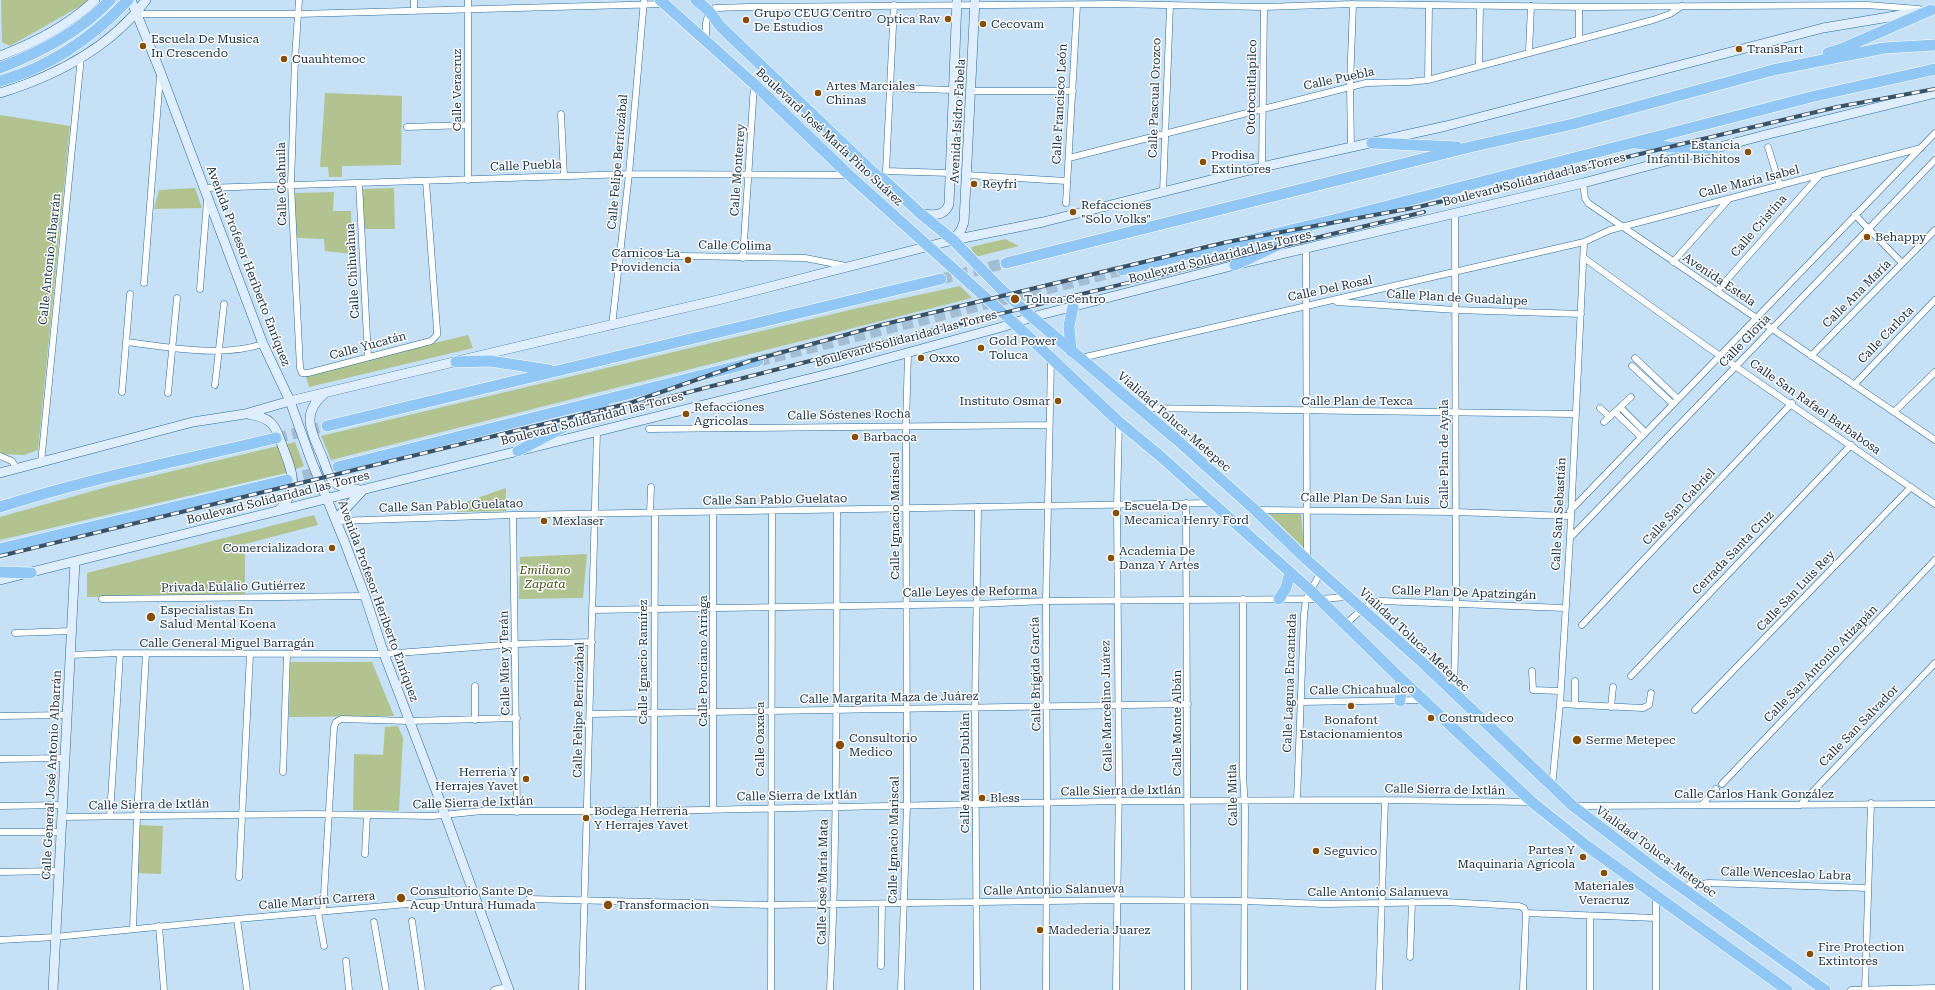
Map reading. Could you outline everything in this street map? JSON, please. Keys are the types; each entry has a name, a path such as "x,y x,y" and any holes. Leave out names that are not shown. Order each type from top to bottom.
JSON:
{"highway":[{"path":"0,81 41,66 68,50 91,35 130,0"},
{"name":"Boulevard José María Pino Suárez","path":"696,0 709,11 721,27 879,178 882,178 921,214 953,240 1001,289"},
{"path":"0,68 30,56 60,40 109,1"},
{"name":"Boulevard José María Pino Suárez","path":"662,2 754,84 849,175 1014,323"},
{"path":"1773,70 1800,60 1841,50 1933,10"},
{"path":"1006,263 1470,147 1573,124 1773,70 1884,48 1935,45"},
{"name":"Boulevard Solidaridad las Torres","path":"1122,270 1333,220 1630,142 1814,96 1935,69"},
{"path":"1630,142 1669,147 1714,148"},
{"path":"1372,143 1470,147"},
{"path":"1235,265 1333,220"},
{"path":"327,426 941,279"},
{"name":"Vialidad Toluca-Metepec","path":"1001,289 1255,510 1307,560 1423,664 1552,788 1573,806 1657,870 1825,990"},
{"path":"1071,351 1069,319 1073,307"},
{"path":"1014,323 1119,422 1214,503 1290,572 1308,595 1319,599 1400,678 1532,802 1587,846 1787,990"},
{"path":"456,362 490,361 543,370 572,368"},
{"name":"Boulevard Solidaridad las Torres","path":"338,467 758,361"},
{"path":"518,451 593,410 636,392"},
{"path":"0,508 37,496 108,477 276,438"},
{"name":"Boulevard Solidaridad las Torres","path":"0,549 287,480"},
{"path":"0,572 30,573"},
{"path":"1279,599 1286,588 1290,572"},
{"path":"1400,678 1400,701"}],"main road":[{"path":"0,56 19,49 61,26 95,0"},
{"name":"Avenida Profesor Heriberto Enríquez","path":"130,0 160,71 263,344 290,401 311,460 328,499 365,596 384,654 476,898 508,988"},
{"path":"0,93 47,76 81,57 106,39 136,14 146,0"},
{"name":"Avenida Isidro Fabela","path":"921,214 937,215 948,208 957,3"},
{"name":"Avenida Isidro Fabela","path":"953,240 961,230 964,222 972,92 975,3"},
{"path":"0,473 193,422 246,414 290,401 550,339 612,326 953,240 1043,222 1262,167 1446,126 1823,28 1933,10"},
{"name":"Boulevard Solidaridad las Torres","path":"0,580 908,353 1032,317 1235,265 1583,183 1714,148 1935,93"},
{"path":"324,394 312,408 310,428 331,478 342,487 363,490"},
{"path":"246,414 262,417 275,427 291,467 292,491 286,502 278,511"},
{"path":"336,520 363,490"},
{"name":"Calle General José Antonio Albarrán","path":"53,990 75,562"}],"street":[{"name":"Calle Coahuila","path":"299,0 295,58 291,185 300,368"},
{"path":"414,0 414,11"},
{"name":"Calle Veracruz","path":"468,0 468,180"},
{"path":"1587,0 1587,7"},
{"path":"136,14 298,14 662,2"},
{"name":"Calle Felipe Berriozábal","path":"612,326 629,174 644,3"},
{"path":"706,42 706,23 709,11 715,8 816,3 894,5 975,3 1077,6 1227,3 1264,6 1353,4 1579,7 1867,5 1933,10"},
{"path":"1351,148 1350,86 1353,4"},
{"path":"894,5 886,171 950,173"},
{"name":"Calle Pascual Orozco","path":"1163,192 1170,5"},
{"path":"1428,80 1430,5"},
{"name":"Calle Francisco León","path":"1066,203 1066,181 1073,91 1077,6"},
{"name":"Ototocuitlapilco","path":"1262,167 1264,6"},
{"path":"1479,65 1480,6"},
{"path":"1529,52 1531,6"},
{"name":"Calle Puebla","path":"1068,158 1165,132 1366,82 1409,82 1428,80 1479,65 1653,20 1670,14 1682,6"},
{"path":"1579,7 1579,40"},
{"name":"Calle Antonio Albarrán","path":"41,463 81,57"},
{"path":"144,283 160,71"},
{"name":"Calle Monterrey","path":"743,258 754,84"},
{"path":"889,88 953,90"},
{"path":"972,92 1073,91"},
{"path":"561,114 564,176"},
{"path":"407,127 468,125"},
{"name":"Calle Gloria","path":"1570,513 1643,434 1757,319 1935,133"},
{"path":"1768,147 1780,186"},
{"name":"Calle María Isabel","path":"1584,242 1610,230 1623,226 1819,176 1921,148"},
{"name":"Calle Gloria","path":"1570,538 1935,160"},
{"name":"Calle Puebla","path":"206,193 291,185 629,174 849,175"},
{"path":"967,176 1066,181"},
{"name":"Calle Cristina","path":"1717,291 1819,176"},
{"name":"Calle Yucatán","path":"300,368 302,373 308,373 431,341 437,335 426,181"},
{"name":"Calle Chihuahua","path":"359,183 368,358"},
{"name":"Avenida Estela","path":"1583,183 1584,193 1588,203 1935,440"},
{"path":"200,289 206,193"},
{"path":"1673,262 1729,199"},
{"name":"Calle Plan de Ayala","path":"1454,695 1456,604 1455,213"},
{"path":"1855,215 1867,229 1902,263"},
{"name":"Calle Ana María","path":"1811,356 1935,230"},
{"name":"Calle Del Rosal","path":"1081,358 1306,305 1331,302 1584,242"},
{"name":"Calle San Sebastián","path":"1552,788 1560,704 1570,538 1584,242"},
{"path":"1306,249 1305,412 1307,560"},
{"name":"Calle Colima","path":"620,255 805,258 849,267"},
{"name":"Calle San Rafael Barbabosa","path":"1584,258 1721,356 1792,403 1935,504"},
{"path":"122,392 130,294"},
{"path":"168,393 177,298"},
{"name":"Calle Carlota","path":"1854,385 1935,300"},
{"name":"Calle Plan de Guadalupe","path":"1331,302 1456,310 1581,314"},
{"path":"215,385 224,304"},
{"path":"126,342 219,351 249,348 263,344"},
{"name":"Calle Ignacio Mariscal","path":"901,990 907,805 905,605 908,353"},
{"path":"1635,358 1678,399"},
{"name":"Calle Brígida García","path":"1046,990 1046,601 1051,359"},
{"path":"1632,366 1673,404"},
{"path":"1894,412 1935,372"},
{"path":"1620,397 1620,407 1643,434"},
{"path":"1604,422 1631,397"},
{"name":"Calle San Gabriel","path":"1582,625 1792,403"},
{"name":"Calle Plan de Texca","path":"1139,408 1305,412 1575,414"},
{"path":"1600,408 1610,417"},
{"name":"Calle Marcelino Juárez","path":"1116,990 1119,801 1117,704 1117,505 1119,422"},
{"name":"Calle Sóstenes Rocha","path":"649,429 1049,425"},
{"name":"Calle Felipe Berriozábal","path":"582,990 597,431"},
{"name":"Cerrada Santa Cruz","path":"1631,676 1851,445"},
{"path":"0,456 12,461 17,469"},
{"name":"Calle Ignacio Ramírez","path":"651,487 653,513 654,609 654,811"},
{"name":"Calle San Luis Rey","path":"1695,710 1911,487"},
{"name":"Calle Monte Albán","path":"1186,503 1188,599 1188,990"},
{"name":"Calle San Pablo Guelatao","path":"336,520 513,515 595,515 1214,503"},
{"name":"Calle Manuel Dublán","path":"977,990 976,604 978,507"},
{"name":"Calle José María Mata","path":"830,990 836,806 836,510"},
{"name":"Calle Plan De San Luis","path":"1255,510 1570,513"},
{"name":"Calle Oaxaca","path":"771,990 772,511"},
{"name":"Calle Ponciano Arriaga","path":"713,512 713,809"},
{"name":"Calle Mier y Terán","path":"513,515 517,718 517,812"},
{"name":"Calle San Antonio Atizapán","path":"1722,784 1935,560"},
{"name":"Calle Laguna Encantada","path":"1297,800 1304,615 1308,595 1321,572"},
{"name":"Calle Leyes de Reforma","path":"592,610 976,604 1046,601 1279,599 1308,595"},
{"name":"Privada Eulalio Gutiérrez","path":"102,599 365,596"},
{"path":"1319,599 1348,597"},
{"name":"Calle Mitla","path":"1243,599 1245,800 1244,990"},
{"name":"Calle Plan De Apatzingán","path":"1345,625 1362,610 1373,603 1381,601 1565,608"},
{"path":"16,633 71,631"},
{"name":"Calle General Miguel Barragán","path":"70,655 120,653 384,654 516,644 592,642"},
{"path":"110,816 120,653"},
{"path":"133,929 137,816 146,653"},
{"path":"239,877 250,654"},
{"path":"283,772 287,654"},
{"name":"Calle San Salvador","path":"1800,804 1935,663"},
{"path":"1532,671 1531,686 1533,690 1560,691"},
{"path":"1575,704 1576,681"},
{"path":"475,686 475,720"},
{"path":"1612,706 1613,687"},
{"path":"1560,704 1647,707 1650,703 1651,694"},
{"name":"Calle Chicahualco","path":"1300,702 1424,700"},
{"name":"Calle Margarita Maza de Juárez","path":"590,714 1188,704"},
{"path":"0,716 67,716"},
{"path":"324,946 321,911 329,814 334,724 341,720 409,721 517,718"},
{"path":"0,759 66,758"},
{"path":"1702,805 1716,789"},
{"path":"1379,990 1385,800"},
{"name":"Calle Sierra de Ixtlán","path":"62,817 329,814 445,815 482,811 654,811 1119,801 1385,800 1532,802"},
{"path":"1865,989 1871,803"},
{"name":"Calle Carlos Hank González","path":"1573,806 1871,803 1935,804"},
{"path":"0,806 62,805"},
{"path":"365,854 367,815"},
{"path":"0,832 61,832"},
{"path":"0,872 59,871"},
{"name":"Calle Wenceslao Labra","path":"1680,886 1709,883 1868,888"},
{"path":"1656,896 1656,990"},
{"name":"Calle Martín Carrera","path":"0,940 55,937 159,926 476,898"},
{"name":"Calle Antonio Salanueva","path":"529,899 770,905 1118,900 1244,901 1326,904 1381,904 1412,902 1516,906 1525,911 1590,916 1656,918"},
{"path":"1410,957 1412,902"},
{"path":"881,966 882,904"},
{"path":"1523,990 1525,911"},
{"path":"1590,916 1590,990"},
{"path":"237,919 247,990"},
{"path":"412,921 422,990"},
{"path":"374,922 386,990"},
{"path":"159,926 164,990"},
{"path":"346,961 349,990"},
{"path":"1851,990 1935,988 1935,980"},
{"path":"494,990 508,988"}],"green space":[{"path":"1,0 87,0 84,4 10,46 2,42"},
{"path":"325,93 402,96 401,165 342,166 342,177 329,177 328,167 320,167"},
{"path":"0,115 70,126 38,450 24,455 0,454"},
{"path":"195,188 202,208 154,209 159,190"},
{"path":"394,188 395,229 365,229 361,189"},
{"path":"334,192 333,211 351,211 352,254 325,251 324,239 297,238 294,193"},
{"path":"1005,239 1019,246 975,257 971,247"},
{"path":"960,286 972,298 331,460 321,436 858,308"},
{"path":"468,335 473,348 309,387 305,374"},
{"path":"295,442 304,466 286,473 0,540 0,517 114,485"},
{"path":"506,488 506,511 457,512 457,505"},
{"path":"1269,514 1301,514 1304,548"},
{"path":"314,515 318,525 245,544 245,594 87,597 87,573"},
{"name":"Emiliano Zapata","path":"587,554 583,598 519,599 520,557"},
{"path":"290,662 372,662 394,716 289,717"},
{"path":"398,726 403,738 399,811 353,810 354,754 383,755 385,727"},
{"path":"139,825 163,826 161,874 137,873"}],"tunnel":[{"path":"941,279 1006,263"},
{"path":"758,361 1122,270"},
{"path":"276,438 327,426"},
{"path":"287,480 338,467"}],"railway":[{"path":"0,556 630,403 750,361 885,324 1227,242 1418,207 1837,107 1935,89"},
{"path":"640,405 933,330 1424,212"}],"place":[{"name":"Optica Rav","path":"948,19"},
{"name":"Grupo CEUG Centro De Estudios","path":"746,20"},
{"name":"Cecovam","path":"983,24"},
{"name":"Escuela De Musica In Crescendo","path":"143,46"},
{"name":"TransPart","path":"1739,49"},
{"name":"Cuauhtemoc","path":"284,59"},
{"name":"Artes Marciales Chinas","path":"818,93"},
{"name":"Estancia Infantil Bichitos","path":"1748,152"},
{"name":"Prodisa Extintores","path":"1203,162"},
{"name":"Reyfri","path":"974,184"},
{"name":"Refacciones \"Solo Volks\"","path":"1073,212"},
{"name":"Behappy","path":"1867,237"},
{"name":"Carnicos La Providencia","path":"688,260"},
{"name":"Toluca Centro","path":"1015,299"},
{"name":"Gold Power Toluca","path":"981,348"},
{"name":"Oxxo","path":"921,358"},
{"name":"Instituto Osmar","path":"1058,401"},
{"name":"Refacciones Agricolas","path":"686,414"},
{"name":"Barbacoa","path":"855,437"},
{"name":"Escuela De Mecanica Henry Ford","path":"1116,513"},
{"name":"Mexlaser","path":"544,521"},
{"name":"Comercializadora","path":"332,548"},
{"name":"Academia De Danza Y Artes","path":"1111,558"},
{"name":"Especialistas En Salud Mental Koena","path":"151,617"},
{"name":"Bonafont Estacionamientos","path":"1351,706"},
{"name":"Construdeco","path":"1431,718"},
{"name":"Serme Metepec","path":"1577,740"},
{"name":"Consultorio Medico","path":"840,745"},
{"name":"Herreria Y Herrajes Yavet","path":"526,779"},
{"name":"Bless","path":"982,798"},
{"name":"Bodega Herreria Y Herrajes Yavet","path":"586,818"},
{"name":"Seguvico","path":"1316,851"},
{"name":"Partes Y Maquinaria Agrícola","path":"1583,857"},
{"name":"Materiales Veracruz","path":"1604,873"},
{"name":"Consultorio Sante De Acup Untura Humada","path":"401,898"},
{"name":"Transformacion","path":"608,905"},
{"name":"Madederia Juarez","path":"1040,930"},
{"name":"Fire Protection Extintores","path":"1810,954"}]}
